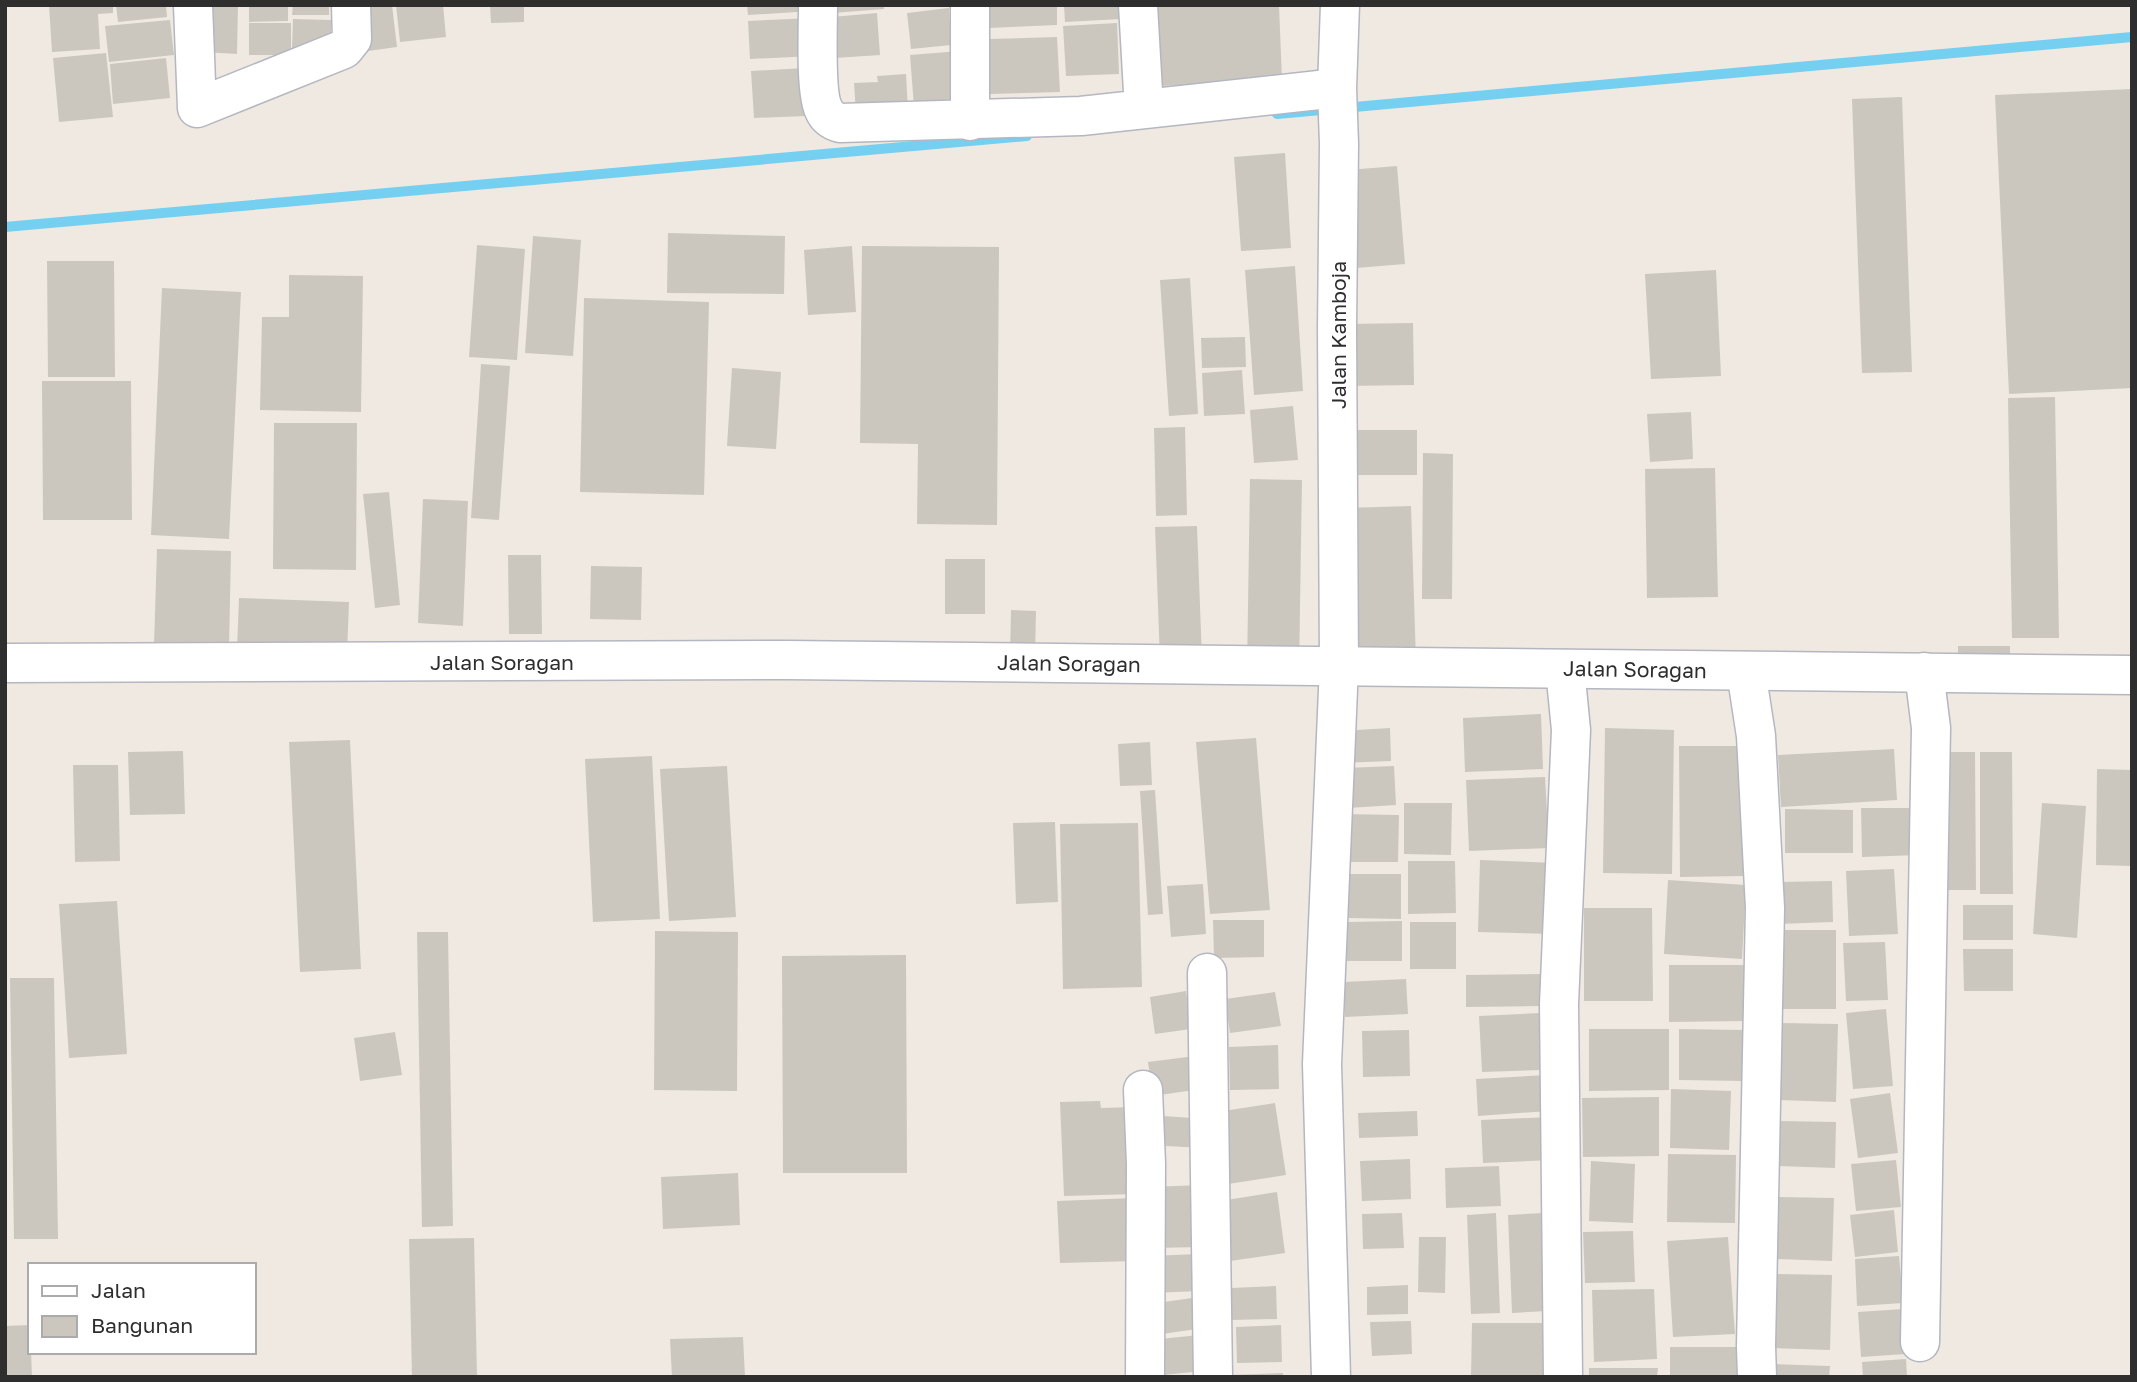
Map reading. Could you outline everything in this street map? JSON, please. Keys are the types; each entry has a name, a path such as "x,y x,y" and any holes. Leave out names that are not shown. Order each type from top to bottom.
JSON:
{"street":[{"path":"193,5 197,108 344,49 352,39 351,5"},
{"path":"818,5 821,104 829,117 840,123 1081,117 1237,101 1338,96"},
{"path":"970,5 970,121"},
{"path":"1138,5 1144,109"},
{"name":"Jalan Kamboja","path":"1331,1377 1322,1064 1339,666 1337,329 1340,5"},
{"name":"Jalan Soragan","path":"5,663 801,660 2132,675"},
{"path":"1563,1377 1559,1004 1571,730 1565,668"},
{"path":"1746,671 1756,736 1765,908 1757,1377"},
{"path":"1920,1342 1931,728 1924,672"},
{"path":"1207,973 1213,1377"},
{"path":"1143,1090 1146,1164 1145,1377"}],"building":[{"path":"49,5 113,5 113,13 98,14 100,49 52,52"},
{"path":"116,5 166,5 167,17 118,22"},
{"path":"203,5 238,5 237,54 203,52"},
{"path":"249,5 288,5 288,21 249,22"},
{"path":"293,5 329,5 329,15 292,15"},
{"path":"356,5 392,5 397,47 361,52"},
{"path":"396,5 443,5 446,37 400,42"},
{"path":"490,5 524,5 524,22 491,23"},
{"path":"747,5 812,5 812,11 748,15"},
{"path":"832,5 884,5 884,9 833,13"},
{"path":"987,5 1057,5 1057,25 988,28"},
{"path":"1064,5 1121,5 1121,19 1065,22"},
{"path":"1157,5 1279,5 1282,80 1161,86"},
{"path":"949,8 950,27 959,26 961,44 911,49 907,13"},
{"path":"877,13 880,55 835,58 832,17"},
{"path":"812,18 814,56 750,59 748,21"},
{"path":"293,19 331,20 331,49 292,48"},
{"path":"170,20 174,55 109,62 105,26"},
{"path":"249,23 291,23 291,55 249,55"},
{"path":"1117,23 1119,74 1066,76 1063,26"},
{"path":"1057,37 1060,92 990,94 988,39"},
{"path":"960,51 953,104 914,107 910,55"},
{"path":"106,53 113,117 59,122 53,58"},
{"path":"166,58 170,98 113,104 110,64"},
{"path":"804,68 806,116 754,118 751,71"},
{"path":"906,74 908,110 856,113 854,83 878,82 877,76"},
{"path":"2132,89 2132,388 2009,394 1995,95"},
{"path":"1902,97 1912,372 1862,373 1852,99"},
{"path":"1285,153 1291,248 1241,251 1234,157"},
{"path":"1397,166 1405,264 1356,268 1348,170"},
{"path":"668,233 785,236 784,294 667,293"},
{"path":"533,236 581,240 573,356 525,353"},
{"path":"477,245 525,249 517,360 469,357"},
{"path":"852,246 856,312 808,315 804,250"},
{"path":"862,246 999,247 997,525 917,524 918,444 860,443"},
{"path":"47,261 114,261 115,377 48,377"},
{"path":"1295,266 1303,391 1254,395 1245,270"},
{"path":"1716,270 1721,376 1651,379 1645,274"},
{"path":"289,275 363,276 361,412 260,410 262,317 289,317"},
{"path":"1190,278 1198,414 1169,416 1160,280"},
{"path":"162,288 241,292 229,539 151,535"},
{"path":"584,298 709,302 704,495 580,492"},
{"path":"1413,323 1414,385 1347,386 1346,324"},
{"path":"1245,337 1246,367 1202,368 1201,338"},
{"path":"481,364 510,366 499,520 471,518"},
{"path":"732,368 781,372 776,449 727,446"},
{"path":"1242,370 1245,414 1204,416 1202,373"},
{"path":"42,381 131,381 132,520 43,520"},
{"path":"2055,397 2059,638 2012,638 2008,398"},
{"path":"1293,406 1298,460 1254,463 1250,410"},
{"path":"1691,412 1693,459 1650,462 1647,414"},
{"path":"274,423 357,423 356,570 273,569"},
{"path":"1185,427 1187,515 1156,516 1154,428"},
{"path":"1352,430 1417,430 1417,475 1351,475"},
{"path":"1423,453 1453,454 1452,599 1422,599"},
{"path":"1715,468 1718,597 1647,598 1645,469"},
{"path":"1250,479 1302,480 1299,671 1247,670"},
{"path":"389,492 400,605 375,608 363,494"},
{"path":"423,499 468,501 463,626 418,623"},
{"path":"1411,506 1416,661 1350,663 1345,508"},
{"path":"1197,526 1202,659 1160,660 1155,527"},
{"path":"157,549 231,551 229,647 154,645"},
{"path":"508,555 541,555 542,634 509,634"},
{"path":"945,559 985,559 985,614 945,614"},
{"path":"591,566 642,567 641,620 590,619"},
{"path":"239,598 349,602 347,653 237,649"},
{"path":"1011,610 1036,611 1035,658 1010,657"},
{"path":"1958,646 2010,646 2010,683 1958,683"},
{"path":"1541,714 1543,769 1465,772 1463,718"},
{"path":"1390,728 1391,761 1340,763 1339,731"},
{"path":"1605,728 1674,730 1672,874 1603,873"},
{"path":"1256,738 1270,910 1210,914 1196,742"},
{"path":"350,740 361,969 300,972 289,742"},
{"path":"1150,742 1152,785 1120,786 1118,744"},
{"path":"1679,746 1744,746 1745,876 1680,877"},
{"path":"1894,749 1897,800 1781,807 1778,755"},
{"path":"183,751 185,814 130,815 128,752"},
{"path":"1938,752 1975,752 1976,890 1939,890"},
{"path":"1980,752 2012,752 2013,894 1980,894"},
{"path":"652,756 660,919 593,922 585,759"},
{"path":"73,765 118,765 120,861 75,862"},
{"path":"727,766 736,917 669,921 660,769"},
{"path":"1394,766 1396,805 1348,808 1346,768"},
{"path":"2097,769 2132,770 2132,866 2096,865"},
{"path":"1545,777 1549,848 1469,851 1466,780"},
{"path":"1155,790 1163,914 1148,915 1140,791"},
{"path":"1404,803 1452,803 1451,855 1404,854"},
{"path":"2042,803 2086,806 2077,938 2033,934"},
{"path":"1861,808 1917,808 1918,855 1862,857"},
{"path":"1785,809 1853,810 1853,853 1785,853"},
{"path":"1345,814 1399,815 1398,862 1345,862"},
{"path":"1055,822 1058,902 1016,904 1013,823"},
{"path":"1138,823 1142,987 1063,989 1060,824"},
{"path":"1480,860 1555,863 1554,934 1478,932"},
{"path":"1408,861 1455,861 1456,913 1408,914"},
{"path":"1894,869 1898,934 1849,936 1846,871"},
{"path":"1348,874 1401,874 1401,919 1348,918"},
{"path":"1668,880 1746,885 1742,959 1664,954"},
{"path":"1832,881 1833,922 1775,924 1774,882"},
{"path":"1203,884 1206,934 1171,937 1167,886"},
{"path":"117,901 127,1054 69,1058 59,904"},
{"path":"1963,905 2013,905 2013,940 1963,940"},
{"path":"1584,908 1652,908 1653,1001 1584,1001"},
{"path":"1213,920 1264,920 1264,957 1214,958"},
{"path":"1402,921 1402,961 1347,961 1346,922"},
{"path":"1410,922 1456,922 1456,969 1410,969"},
{"path":"1777,930 1836,930 1836,1009 1778,1009"},
{"path":"655,931 738,932 737,1091 654,1090"},
{"path":"417,932 448,932 453,1226 422,1227"},
{"path":"1885,942 1888,1000 1846,1001 1843,943"},
{"path":"1963,949 2013,949 2013,991 1964,991"},
{"path":"906,955 907,1173 783,1173 782,956"},
{"path":"1669,965 1745,965 1746,1021 1669,1022"},
{"path":"1544,974 1544,1006 1466,1007 1466,975"},
{"path":"10,978 54,978 58,1239 14,1239"},
{"path":"1406,979 1408,1014 1345,1017 1344,982"},
{"path":"1186,991 1191,1029 1155,1034 1150,997"},
{"path":"1275,992 1281,1026 1230,1033 1225,999"},
{"path":"1886,1009 1893,1086 1853,1089 1846,1013"},
{"path":"1540,1013 1543,1070 1482,1072 1479,1016"},
{"path":"1782,1023 1838,1024 1836,1102 1779,1100"},
{"path":"1589,1029 1669,1029 1669,1090 1589,1091"},
{"path":"1679,1029 1745,1030 1744,1081 1679,1080"},
{"path":"1409,1030 1410,1076 1363,1077 1362,1031"},
{"path":"395,1032 402,1075 360,1081 354,1038"},
{"path":"1278,1045 1279,1089 1230,1090 1229,1047"},
{"path":"1195,1056 1201,1089 1153,1096 1148,1062"},
{"path":"1547,1075 1549,1111 1478,1116 1476,1079"},
{"path":"1671,1089 1731,1091 1729,1150 1670,1148"},
{"path":"1890,1093 1898,1153 1858,1158 1850,1099"},
{"path":"1659,1097 1659,1156 1583,1157 1582,1098"},
{"path":"1100,1101 1101,1108 1134,1107 1138,1194 1064,1196 1060,1102"},
{"path":"1275,1103 1286,1175 1228,1184 1217,1112"},
{"path":"1417,1111 1418,1136 1359,1138 1358,1113"},
{"path":"1149,1115 1206,1119 1204,1148 1147,1145"},
{"path":"1550,1117 1552,1160 1483,1163 1481,1120"},
{"path":"1779,1121 1836,1122 1835,1168 1778,1166"},
{"path":"1668,1154 1736,1155 1735,1223 1667,1222"},
{"path":"1410,1159 1411,1199 1362,1201 1360,1161"},
{"path":"1896,1160 1901,1207 1856,1211 1851,1164"},
{"path":"1591,1161 1635,1164 1633,1223 1589,1221"},
{"path":"1499,1166 1501,1206 1446,1208 1445,1168"},
{"path":"738,1173 740,1225 663,1229 661,1177"},
{"path":"1202,1185 1204,1247 1151,1248 1149,1187"},
{"path":"1277,1192 1285,1253 1223,1262 1214,1202"},
{"path":"1777,1197 1834,1198 1832,1261 1776,1259"},
{"path":"1134,1198 1136,1261 1060,1263 1057,1201"},
{"path":"1894,1210 1898,1252 1855,1257 1850,1215"},
{"path":"1402,1213 1404,1248 1363,1249 1362,1214"},
{"path":"1496,1213 1500,1313 1471,1314 1467,1215"},
{"path":"1543,1213 1547,1311 1512,1313 1508,1215"},
{"path":"1633,1231 1635,1282 1585,1283 1583,1232"},
{"path":"1419,1237 1446,1237 1445,1293 1418,1292"},
{"path":"1728,1237 1735,1334 1673,1337 1667,1241"},
{"path":"474,1238 477,1377 412,1377 409,1239"},
{"path":"1199,1254 1201,1291 1150,1293 1149,1256"},
{"path":"1899,1256 1903,1303 1857,1306 1855,1259"},
{"path":"1775,1274 1832,1275 1830,1350 1773,1348"},
{"path":"1408,1285 1408,1314 1367,1315 1367,1287"},
{"path":"1276,1286 1277,1319 1232,1320 1231,1288"},
{"path":"1654,1289 1657,1359 1594,1362 1592,1290"},
{"path":"1199,1297 1204,1328 1155,1335 1150,1304"},
{"path":"1903,1309 1906,1354 1861,1357 1858,1312"},
{"path":"1411,1321 1412,1354 1372,1356 1370,1322"},
{"path":"1472,1323 1545,1323 1545,1377 1471,1377"},
{"path":"28,1325 28,1354 31,1354 32,1377 5,1377 5,1326"},
{"path":"1281,1325 1282,1362 1237,1363 1236,1327"},
{"path":"1199,1335 1203,1371 1153,1376 1150,1340"},
{"path":"743,1337 745,1377 672,1377 670,1339"},
{"path":"1670,1347 1741,1347 1741,1377 1670,1377"},
{"path":"1906,1359 1907,1377 1863,1377 1862,1362"},
{"path":"1773,1364 1830,1366 1829,1377 1773,1377"},
{"path":"1589,1368 1658,1368 1657,1377 1589,1377"},
{"path":"1283,1373 1283,1377 1229,1377 1229,1375"}],"waterway":[{"path":"1277,114 2132,37"},
{"path":"5,227 1027,136"}]}
